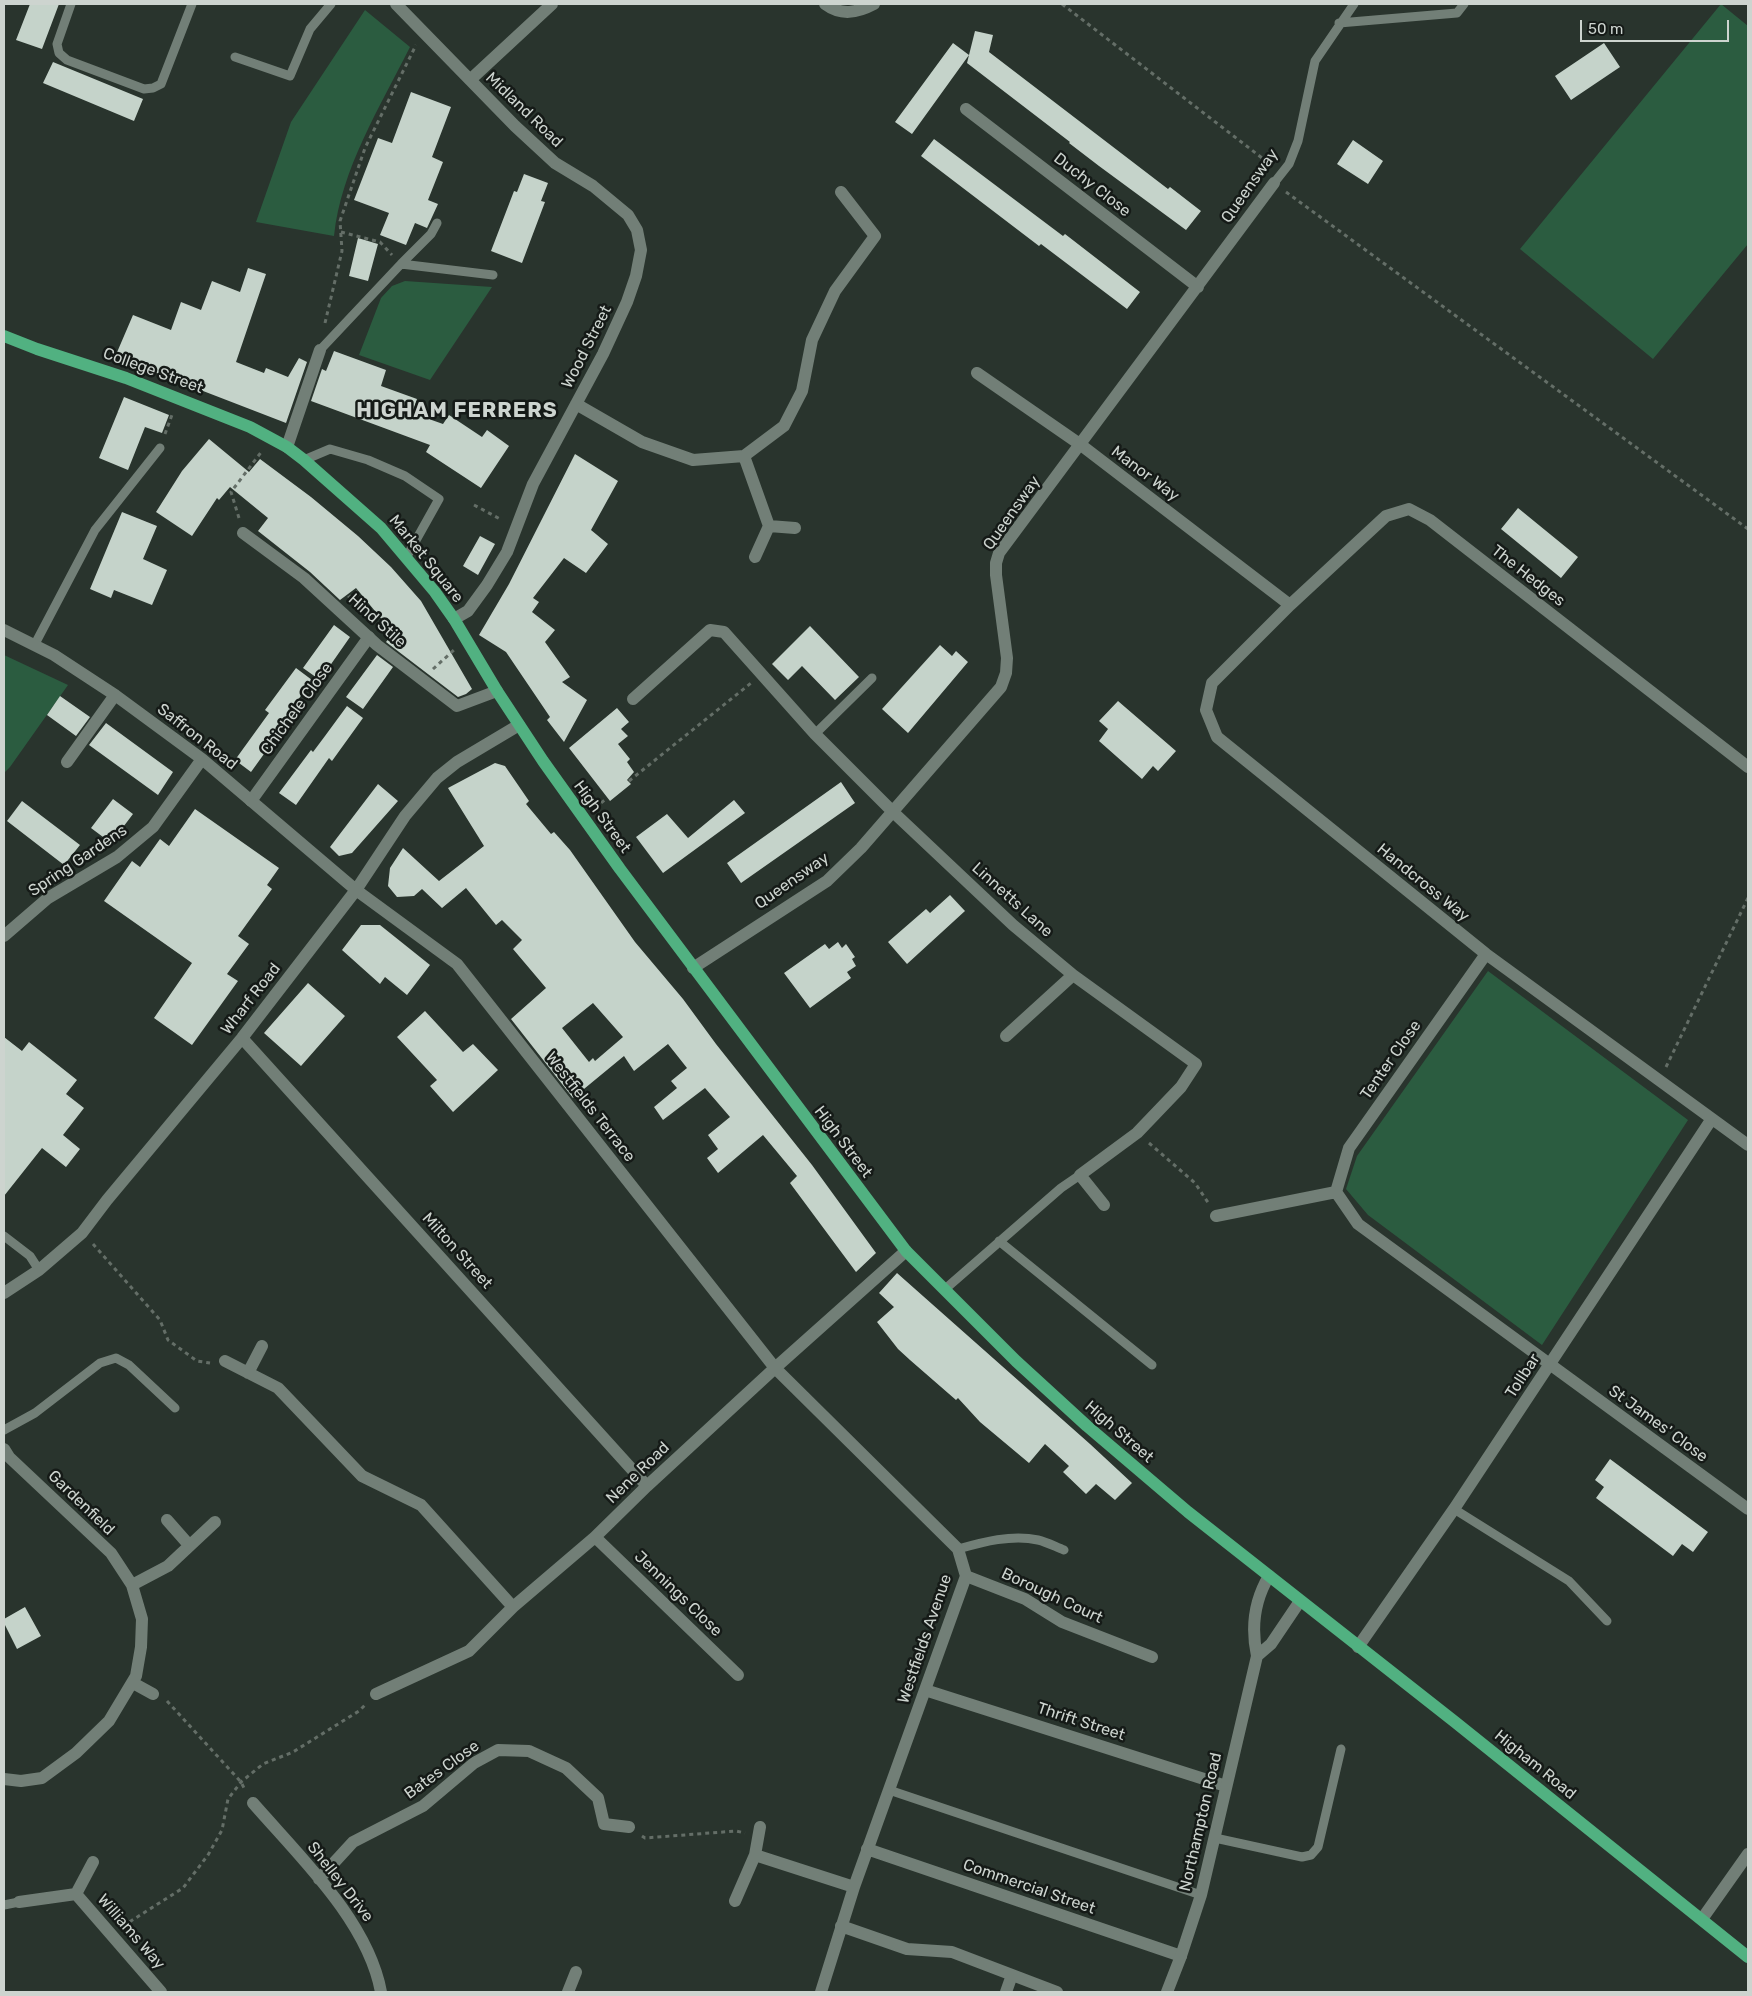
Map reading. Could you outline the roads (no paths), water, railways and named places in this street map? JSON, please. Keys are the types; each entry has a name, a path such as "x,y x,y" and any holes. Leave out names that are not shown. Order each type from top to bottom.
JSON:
{"main road":[{"name":"College Street","path":"4,336 179,398 250,427 286,447"},
{"name":"Market Square","path":"286,447 357,505 381,528 435,592 454,619"},
{"name":"High Street","path":"454,619 496,691 583,817 693,968 906,1251 944,1290 1087,1426 1188,1512 1300,1601"},
{"name":"Higham Road","path":"1300,1601 1455,1722 1748,1957"}],"street":[{"name":"Midland Road","path":"396,4 515,126 555,163 593,186 614,203 628,215 637,230"},
{"path":"470,80 552,4"},
{"path":"824,4 839,12 848,13 865,9 874,4"},
{"name":"Duchy Close","path":"966,109 1198,287"},
{"name":"Queensway","path":"693,968 827,881 861,848 1001,687 1006,673 1007,658 996,563 999,554 1274,183"},
{"path":"576,404 642,442 693,460 744,456 784,426 802,392 812,340 835,291 875,236 841,192"},
{"name":"Wood Street","path":"518,528 533,484 603,354 627,302 642,250 637,230"},
{"path":"286,447 320,350"},
{"name":"Manor Way","path":"977,373 1081,445 1290,605"},
{"path":"744,456 769,526 755,558"},
{"name":"The Hedges","path":"1290,605 1386,516 1409,509 1430,520 1748,767"},
{"path":"769,526 795,528"},
{"name":"Market Square","path":"454,619 468,610 487,585 507,552 518,528"},
{"name":"Hind Stile","path":"243,533 304,578 369,637 421,680 457,706 496,691"},
{"name":"Handcross Way","path":"1290,605 1212,683 1206,710 1217,737 1486,954 1748,1145"},
{"name":"Saffron Road","path":"4,630 35,644 115,695 202,759 356,890"},
{"name":"Linnetts Lane","path":"633,699 710,630 724,632 815,734 892,811 1013,925 1073,975 1196,1064 1181,1087 1137,1133 1080,1175"},
{"name":"Chichele Close","path":"251,801 369,637"},
{"path":"67,762 115,695"},
{"name":"Wharf Road","path":"4,1293 39,1270 82,1233 107,1200 242,1038 356,890 405,816 437,778 457,762 520,725"},
{"name":"Spring Gardens","path":"4,936 48,898 117,857 153,827 202,759"},
{"name":"Westfields Terrace","path":"356,890 457,964 775,1368"},
{"name":"Tenter Close","path":"1336,1192 1349,1148 1486,954"},
{"path":"1006,1036 1073,975"},
{"name":"Milton Street","path":"242,1038 647,1486"},
{"name":"Tollbar","path":"1358,1647 1454,1509 1712,1120"},
{"path":"1080,1175 1104,1206"},
{"path":"1216,1216 1336,1192 1358,1224 1549,1365"},
{"name":"Nene Road","path":"376,1694 469,1651 513,1607 595,1537 647,1486 775,1368 906,1251"},
{"path":"248,1373 262,1346"},
{"path":"225,1361 278,1388 362,1476 421,1505 513,1607"},
{"name":"St James' Close","path":"1549,1365 1748,1509"},
{"name":"Westfields Avenue","path":"775,1368 958,1549 966,1576 854,1887 821,1992"},
{"name":"Gardenfield","path":"4,1449 9,1457 111,1553 132,1584 142,1619 141,1647 136,1676 133,1684 109,1721 76,1753 42,1778 21,1781 4,1779"},
{"path":"167,1520 189,1545"},
{"path":"132,1584 168,1566 215,1522"},
{"name":"Jennings Close","path":"595,1537 738,1675"},
{"name":"Borough Court","path":"966,1576 1025,1600 1062,1622 1152,1656"},
{"path":"1269,1576 1261,1590 1253,1624 1253,1637 1257,1656 1271,1644 1300,1601"},
{"name":"Northampton Road","path":"1166,1992 1181,1956 1201,1895 1257,1656"},
{"path":"133,1684 157,1694"},
{"name":"Thrift Street","path":"925,1690 1226,1786"},
{"name":"Bates Close","path":"319,1879 353,1842 424,1806 474,1763 498,1750 529,1751 566,1768 598,1798 604,1824 629,1827"},
{"name":"Shelley Drive","path":"253,1803 319,1879 359,1932 378,1972 381,1992"},
{"path":"735,1901 755,1855 759,1831"},
{"name":"Commercial Street","path":"867,1850 1181,1956"},
{"path":"1702,1919 1748,1854"},
{"path":"755,1855 854,1887"},
{"name":"Williams Way","path":"76,1894 93,1862"},
{"name":"Williams Way","path":"19,1902 76,1894"},
{"name":"Williams Way","path":"76,1894 158,1991"},
{"path":"842,1926 907,1949 952,1952 1057,1992"},
{"path":"568,1992 576,1972"},
{"path":"1006,1992 1012,1975"}],"lane":[{"path":"71,4 56,44 59,53 67,60 144,89 153,88 161,84 190,4"},
{"path":"235,57 290,76 310,29 331,4"},
{"name":"Queensway","path":"1274,183 1289,164 1298,141 1315,61 1354,4"},
{"path":"1340,23 1458,13 1464,4"},
{"path":"320,350 431,234 437,222"},
{"path":"401,264 494,275"},
{"path":"35,644 95,530 160,448"},
{"path":"304,460 330,448 368,460 405,476 439,498 406,558"},
{"path":"815,734 872,678"},
{"name":"Linnetts Lane","path":"944,1290 1061,1188 1080,1175"},
{"path":"4,1236 30,1256 39,1270"},
{"path":"999,1241 1152,1365"},
{"path":"4,1430 35,1413 100,1363 116,1358 130,1365 175,1408"},
{"path":"1454,1509 1569,1581 1606,1621"},
{"path":"958,1549 1012,1538 1037,1540 1064,1550"},
{"path":"1215,1838 1302,1857 1311,1854 1318,1847 1340,1749"},
{"path":"889,1790 1201,1895"},
{"name":"Williams Way","path":"4,1905 19,1902"}],"district":[{"name":"HIGHAM FERRERS","path":"457,411"}]}
